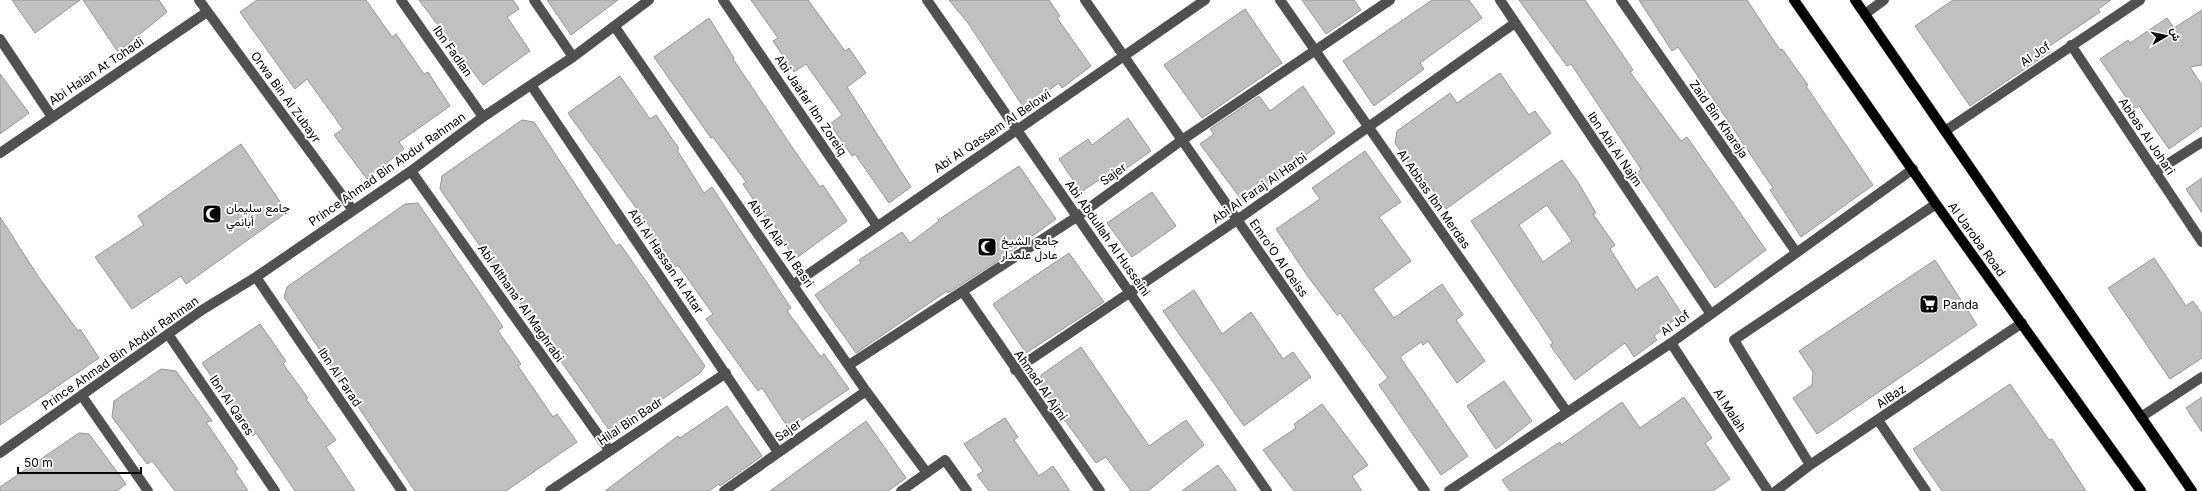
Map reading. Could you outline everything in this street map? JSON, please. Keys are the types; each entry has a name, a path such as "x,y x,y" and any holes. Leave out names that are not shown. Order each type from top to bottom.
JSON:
{"main road":[{"name":"Al Uaroba Road","path":"1794,0 1936,204 2141,491"},
{"path":"1855,0 2192,491"}],"street":[{"name":"Orwa Bin Al Zubayr","path":"199,0 352,209"},
{"name":"Ibn Fadlan","path":"402,0 483,117"},
{"path":"534,0 573,57"},
{"name":"Prince Ahmad Bin Abdur Rahman","path":"0,453 168,334 256,277 352,209 411,171 483,117 615,27 649,0"},
{"name":"Abi Jaafar Ibn Zoreiq","path":"723,0 877,226"},
{"name":"Abi Abdullah Al Husseini","path":"928,0 1267,491"},
{"name":"Emro'O Al Qeiss","path":"1085,0 1425,491"},
{"name":"Abi Al Qassem Al Belowi","path":"794,284 1205,0"},
{"name":"Al Abbas Ibn Merdas","path":"1280,0 1566,412"},
{"name":"Sajer","path":"849,365 1078,216 1182,140 1390,0"},
{"name":"Ibn Abi Al Najm","path":"1500,0 1710,313"},
{"name":"Zaid Bin Khareja","path":"1621,0 1796,252"},
{"path":"1865,14 1884,0"},
{"name":"Al Jof","path":"1945,131 2140,0"},
{"name":"Abi Haian At Tohadi","path":"0,153 207,12"},
{"name":"Abi Al Faraj Al Harbi","path":"1015,370 1237,220 1515,23"},
{"name":"Abi Al Ala' Al Basri","path":"615,27 794,284 866,391 927,472"},
{"path":"0,40 52,117"},
{"name":"Abbas Al Johari","path":"2071,45 2202,242"},
{"name":"Abi Al Hassan Al Attar","path":"531,85 778,452"},
{"path":"2155,172 2202,142"},
{"name":"Al Jof","path":"1449,491 1671,343 1710,313 1913,169"},
{"name":"Abi Althana' Al Maghrabi","path":"411,171 609,450"},
{"path":"1810,465 1734,340 1936,204"},
{"name":"Ibn Al Farad","path":"256,277 402,491"},
{"name":"Ahmad Al Ajmi","path":"963,292 1015,370 1100,491"},
{"name":"AlBaz","path":"1776,491 1810,465 2022,323"},
{"name":"Ibn Al Qares","path":"168,334 275,491"},
{"name":"Al Malah","path":"1671,343 1768,491"},
{"name":"Hilal Bin Badr","path":"550,491 726,373"},
{"path":"2141,416 2202,377"},
{"name":"Sajer","path":"724,491 866,391"},
{"path":"82,396 148,491"},
{"path":"1878,420 1926,491"},
{"path":"901,491 945,460 967,491"}],"building":[{"path":"12,0 80,0 35,33"},
{"path":"83,0 159,0 167,12 118,52"},
{"path":"257,0 366,0 392,37 396,34 424,74 428,72 450,106 399,142 404,149 367,179 334,135 343,129 307,79 295,89 240,12"},
{"path":"419,0 513,0 519,9 507,17 530,51 483,85"},
{"path":"547,0 618,0 571,35"},
{"path":"751,0 808,0 845,51 849,48 866,73 847,87 911,187 889,203 855,154 852,156 830,124 842,115 806,64 794,72 773,41 778,38"},
{"path":"949,0 1049,0 1060,16 1057,18 1091,66 1062,88 1059,83 1024,108 968,23"},
{"path":"1302,0 1354,0 1361,10 1326,34"},
{"path":"1432,0 1469,0 1482,18 1420,63 1424,69 1374,106 1343,61"},
{"path":"1519,0 1585,0 1633,70 1630,72 1681,141 1687,137 1766,250 1715,288 1637,173 1641,169 1571,64 1567,66"},
{"path":"1639,0 1747,0 1780,50 1782,49 1808,85 1806,86 1873,185 1801,237 1770,190 1773,188 1678,47 1672,51"},
{"path":"1953,0 2111,0 2098,9 2100,12 2048,47 2051,51 1970,106 1915,26"},
{"path":"1245,9 1282,63 1202,118 1164,65"},
{"path":"2202,10 2202,65 2190,67 2202,85 2202,126 2169,149 2139,106 2134,109 2100,59 2128,40 2130,43 2167,18 2174,28"},
{"path":"709,18 734,58 733,59 794,150 820,187 823,185 847,221 795,259 768,215 765,217 743,184 746,182 713,137 711,138 654,57"},
{"path":"1500,73 1529,115 1535,111 1551,133 1446,209 1425,179 1421,181 1395,143 1397,131 1450,93 1457,103"},
{"path":"0,74 29,113 0,134"},
{"path":"620,76 650,119 656,115 679,149 677,150 704,193 712,187 791,308 787,311 821,357 824,354 849,389 789,429 762,388 758,391 706,319 713,314 678,265 672,270 647,234 652,230 568,113"},
{"path":"1303,86 1335,133 1302,158 1304,161 1244,203 1200,144 1214,134 1210,129 1259,96 1270,111"},
{"path":"1128,118 1151,151 1120,173 1117,168 1081,192 1059,159 1088,139 1092,145"},
{"path":"522,120 534,122 616,246 620,244 705,366 700,373 612,434 440,189 442,176"},
{"name":"جامع سليمان أبانمي","path":"241,144 287,212 186,284 181,276 132,309 95,257 144,225 138,216"},
{"path":"1365,151 1401,202 1379,217 1411,261 1373,289 1394,318 1442,284 1463,315 1456,320 1485,361 1457,383 1428,341 1423,345 1421,342 1400,357 1468,456 1441,475 1379,385 1388,378 1340,313 1337,315 1309,278 1276,229 1320,199 1312,188"},
{"path":"1562,160 1578,182 1596,213 1593,214 1615,245 1610,249 1636,290 1657,276 1682,314 1654,336 1657,340 1634,357 1625,343 1575,380 1550,345 1553,343 1471,221","holes":["1547,205 1572,241 1543,262 1519,225"]},
{"path":"1019,166 1056,219 996,262 948,293 947,291 856,353 815,295 861,263 859,260 902,232 910,243 939,221 938,220"},
{"path":"2202,178 2202,213 2186,189"},
{"path":"1152,192 1176,226 1132,257 1107,223"},
{"path":"418,203 503,327 498,331 521,364 518,366 553,417 557,414 577,442 506,491 415,491 284,297 287,287 405,204"},
{"path":"0,217 40,279 78,331 80,329 99,358 0,425"},
{"path":"1069,253 1104,302 1026,353 993,304"},
{"path":"2154,258 2186,306 2193,301 2202,314 2202,358 2170,379 2108,288"},
{"path":"1935,260 1977,325 1817,434 1793,398 1812,385 1813,372 1799,351"},
{"path":"1194,290 1222,334 1251,312 1283,359 1293,352 1311,377 1244,426 1163,311"},
{"path":"260,324 286,361 283,364 336,440 326,447 355,491 295,491 256,433 253,436 202,363"},
{"path":"1081,347 1149,446 1186,420 1204,445 1148,491 1131,491 1106,457 1096,463 1040,386 1041,375"},
{"path":"161,369 176,371 212,421 206,422 238,469 235,471 248,491 175,491 152,461 147,464 112,417 114,401"},
{"path":"1504,381 1532,421 1496,449 1467,406"},
{"path":"2010,384 2049,440 2052,439 2086,491 1942,491 1913,449"},
{"path":"1684,397 1712,438 1705,443 1730,479 1713,491 1510,491 1502,480 1560,442 1561,445 1622,402 1640,428"},
{"path":"2202,397 2202,432 2186,408"},
{"path":"1322,404 1368,465 1352,476 1362,491 1294,491 1263,450 1296,428 1294,424"},
{"path":"727,406 762,456 720,486 719,484 709,491 605,491 678,436 680,438"},
{"path":"1005,418 1018,437 1014,440 1039,476 1053,466 1070,491 989,491 977,475 983,471 964,444"},
{"path":"866,421 906,478 888,491 770,491"},
{"path":"79,433 89,434 126,484 117,491 0,491 0,487"},
{"path":"1218,465 1237,491 1182,491"}],"place":[{"name":"جامع سليمان أبانمي","path":"212,214"},
{"name":"جامع الشيخ عادل علمدار","path":"987,247"},
{"name":"Panda","path":"1929,304"}]}
